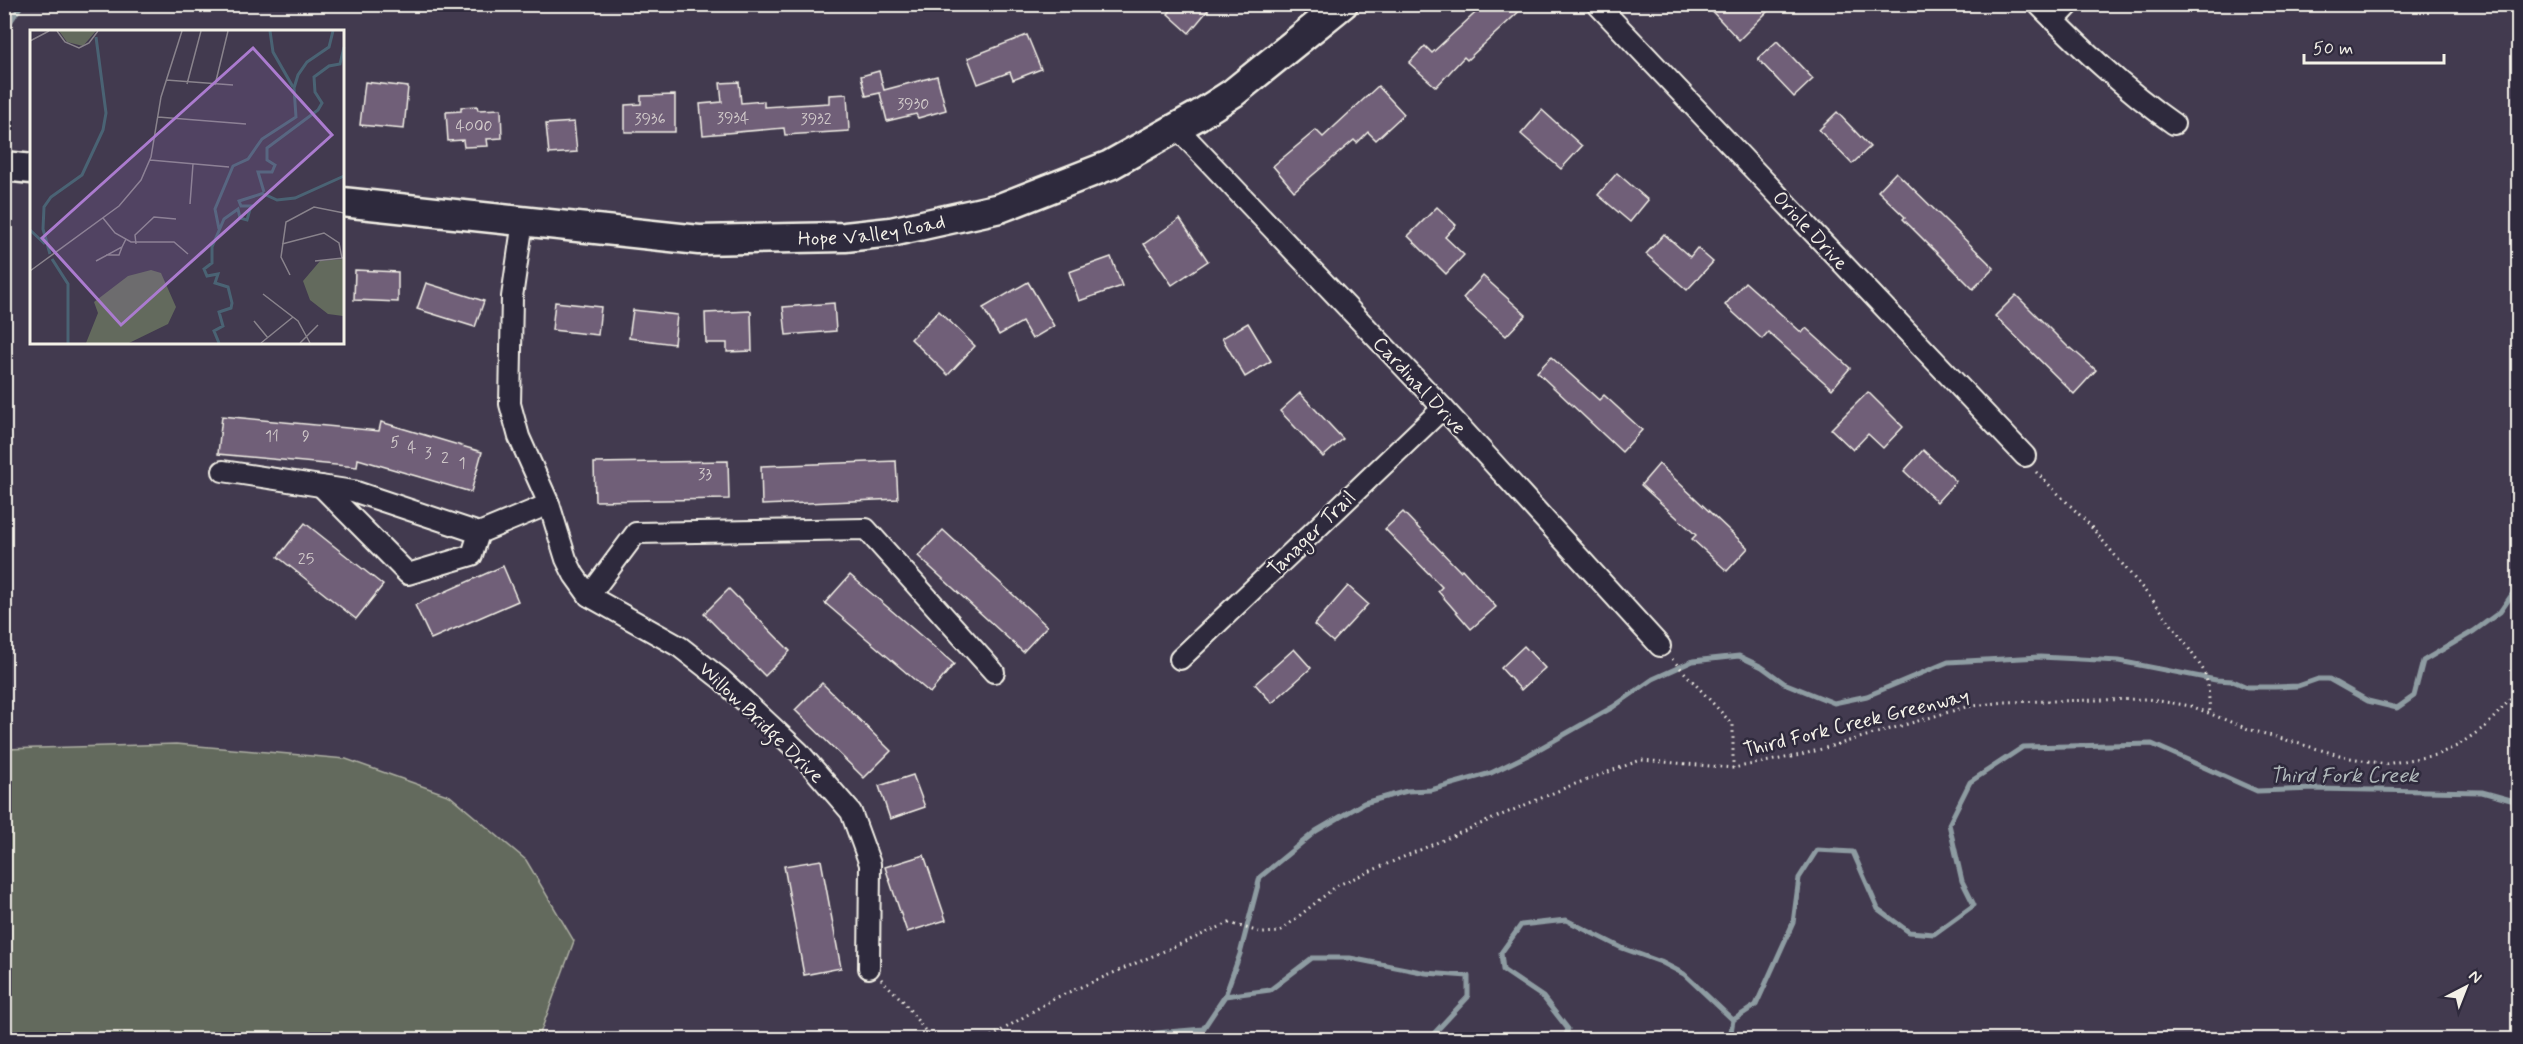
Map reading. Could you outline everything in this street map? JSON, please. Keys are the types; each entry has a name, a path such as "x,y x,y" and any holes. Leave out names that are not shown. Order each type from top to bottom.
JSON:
{"main road":[{"name":"Hope Valley Road","path":"344,202 699,240 845,237 891,232 973,215 1056,188 1110,165 1177,128 1233,93 1343,4"},
{"path":"4,166 30,169"}],"street":[{"name":"Oriole Drive","path":"1597,4 2025,456"},
{"path":"2038,4 2136,98 2174,124"},
{"path":"2054,21 2070,4"},
{"name":"Cardinal Drive","path":"1177,128 1443,408 1660,646"},
{"name":"Willow Bridge Drive","path":"523,221 512,297 510,404 519,437 549,504 566,559 589,596 680,647 721,679 799,752 851,812 870,864 869,968"},
{"name":"Tanager Trail","path":"1180,659 1443,408"},
{"path":"223,471 353,491 479,533 549,504"},
{"path":"321,486 408,574 472,555 479,533"},
{"path":"589,596 636,533 866,529 994,672"}],"path":[{"path":"2025,456 2042,479 2087,522 2160,609 2204,671 2208,685 2210,714"},
{"path":"1680,668 1733,725 1733,768"},
{"name":"Third Fork Creek Greenway","path":"986,1040 1053,999 1229,923 1263,933 1280,932 1338,885 1567,786 1641,760 1733,768 1801,755 1966,707 2005,702 2147,699 2191,706 2248,729 2307,747 2386,764 2436,755 2457,746 2486,726 2518,691"},
{"path":"869,968 903,1001 932,1040"}],"green space":[{"path":"176,744 346,759 450,796 526,860 574,941 538,1039 5,1039 5,749"}],"building":[{"path":"1176,4 1213,4 1189,33 1168,14"},
{"path":"1485,4 1527,4 1467,60 1464,57 1436,87 1409,63 1425,46 1432,53"},
{"path":"1705,4 1775,4 1739,40"},
{"path":"1027,35 1041,69 1013,80 1010,72 978,84 968,58"},
{"path":"1777,41 1813,79 1794,97 1758,59"},
{"path":"879,71 884,90 937,76 946,110 918,118 916,114 887,121 880,93 866,96 861,76"},
{"path":"365,82 408,87 404,129 360,125"},
{"path":"739,82 741,103 764,101 764,107 829,103 829,95 847,94 849,131 785,135 784,128 703,135 700,104 722,102 720,83"},
{"path":"1378,86 1404,114 1376,140 1368,132 1357,143 1354,140 1294,191 1273,166 1316,130 1323,137"},
{"path":"675,95 675,132 625,132 625,105 641,104 641,96"},
{"path":"477,106 478,110 501,109 502,138 487,139 488,146 464,147 463,140 448,141 446,112 461,111 461,107"},
{"path":"1542,110 1582,146 1561,169 1521,134"},
{"path":"1837,112 1870,147 1852,164 1819,130"},
{"path":"574,122 577,152 549,154 546,124"},
{"path":"1896,172 1994,268 1973,289 1878,191"},
{"path":"1617,173 1648,200 1630,222 1598,195"},
{"path":"1437,207 1456,225 1445,237 1464,255 1446,274 1408,236"},
{"path":"1180,219 1208,261 1172,285 1144,244"},
{"path":"1664,234 1690,257 1697,248 1713,262 1687,290 1646,254"},
{"path":"1111,257 1122,286 1079,301 1069,272"},
{"path":"355,270 398,272 398,302 354,300"},
{"path":"1483,276 1526,315 1506,336 1463,298"},
{"path":"1028,282 1054,326 1032,339 1022,322 999,335 983,308"},
{"path":"1745,282 1802,333 1806,328 1850,368 1832,389 1768,332 1762,339 1725,305"},
{"path":"426,283 484,301 475,327 417,309"},
{"path":"2016,295 2070,349 2096,370 2074,394 1995,316"},
{"path":"555,302 601,307 598,335 552,330"},
{"path":"834,303 836,331 786,335 783,307"},
{"path":"633,310 677,315 674,344 629,338"},
{"path":"751,311 752,351 727,352 727,343 706,343 705,313"},
{"path":"939,311 975,346 948,375 911,339"},
{"path":"1248,323 1271,361 1245,377 1222,338"},
{"path":"1551,357 1599,400 1604,395 1642,430 1622,452 1537,372"},
{"path":"1868,392 1903,427 1883,448 1868,434 1853,450 1831,429"},
{"path":"1300,393 1343,439 1323,457 1280,411"},
{"path":"222,416 379,431 381,422 482,452 471,492 358,459 357,467 218,454"},
{"path":"1923,450 1956,481 1937,502 1904,471"},
{"path":"728,461 729,499 595,501 594,463"},
{"path":"896,461 898,499 762,505 761,466"},
{"path":"1659,464 1748,548 1727,571 1692,539 1696,535 1641,485"},
{"path":"1403,512 1460,571 1462,569 1496,607 1471,629 1438,591 1442,587 1385,529"},
{"path":"305,523 383,585 356,619 278,557"},
{"path":"943,530 1047,626 1023,652 918,556"},
{"path":"503,566 518,601 431,639 415,605"},
{"path":"850,575 954,664 930,693 825,603"},
{"path":"1348,586 1368,604 1333,642 1314,625"},
{"path":"729,589 790,651 765,676 704,614"},
{"path":"1524,646 1545,668 1521,690 1501,668"},
{"path":"1294,649 1311,668 1272,703 1255,684"},
{"path":"822,683 891,751 864,778 795,710"},
{"path":"913,775 925,807 890,819 879,786"},
{"path":"924,855 946,920 907,932 885,867"},
{"path":"821,860 841,968 804,975 784,866"}],"waterway":[{"path":"4,31 22,4"},
{"path":"1225,996 1240,954 1260,877 1316,831 1364,803 1407,791 1431,790 1491,773 1530,754 1613,707 1653,679 1693,661 1739,656 1762,667 1784,683 1834,703 1867,696 1948,662 2040,657 2119,661 2216,680 2233,681 2247,687 2298,686 2318,679 2329,679 2368,701 2397,708 2414,696 2423,661 2474,631 2500,612 2518,586"},
{"name":"Third Fork Creek","path":"1733,1020 1756,1005 1793,923 1799,878 1817,850 1853,852 1878,909 1909,932 1934,934 1974,905 1962,881 1949,824 1970,782 2023,747 2152,744 2257,791 2316,789 2482,792 2518,802"},
{"name":"Third Fork Creek","path":"1564,1040 1568,1029 1543,997 1503,970 1501,953 1521,925 1566,920 1622,948 1661,962 1684,974 1733,1020"},
{"name":"Third Fork Creek","path":"1139,1040 1156,1033 1203,1029 1225,996 1270,990 1312,958 1350,958 1426,973 1468,976 1468,997 1428,1040"},
{"path":"1733,1020 1731,1032 1733,1040"}]}
